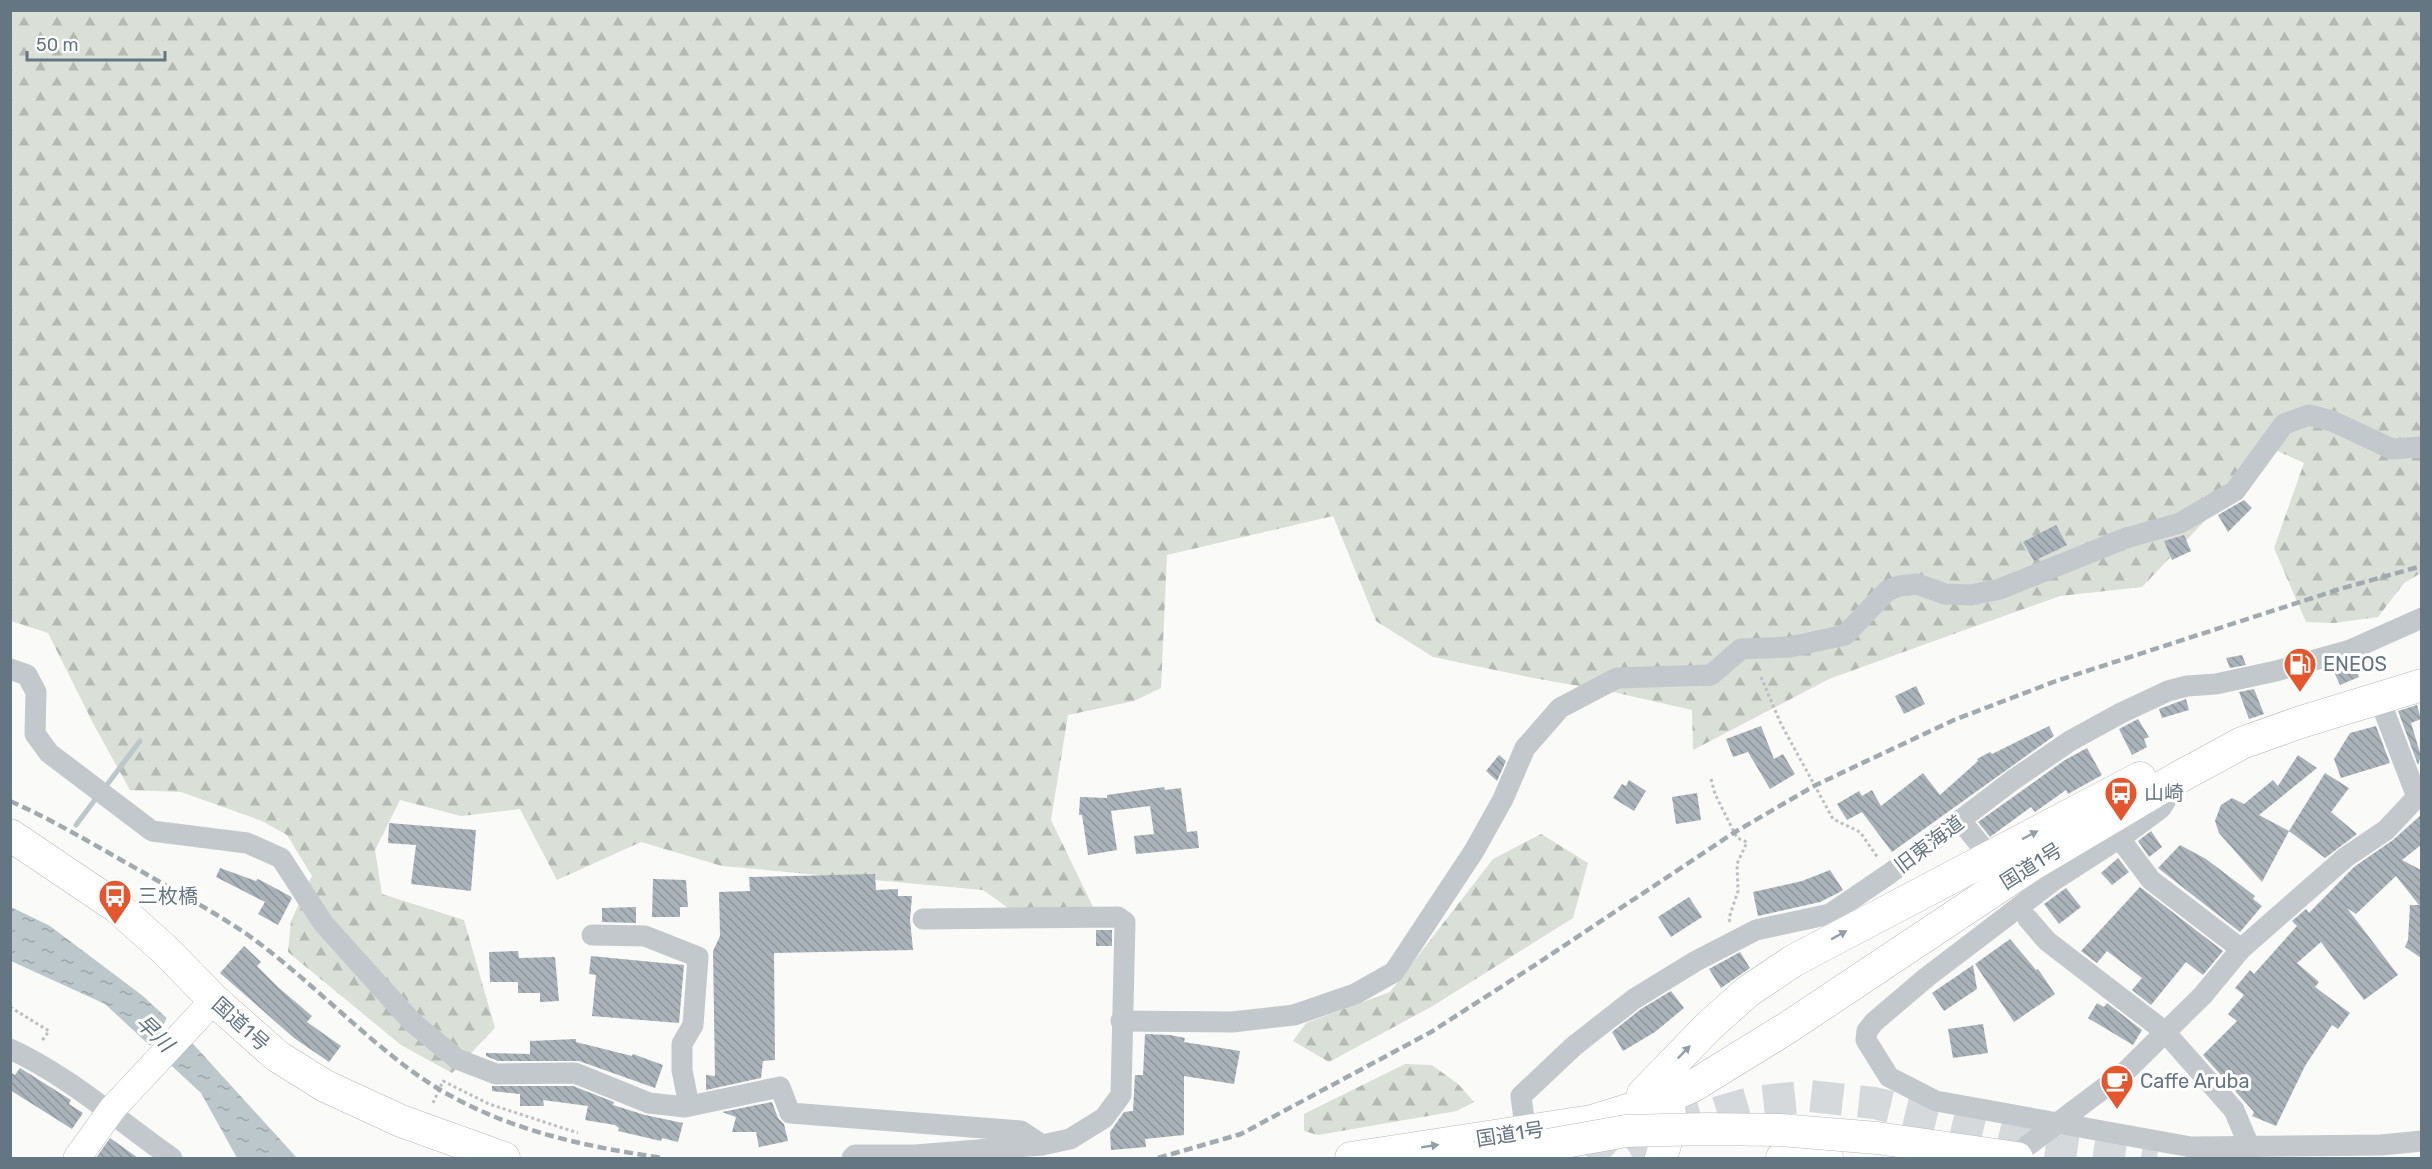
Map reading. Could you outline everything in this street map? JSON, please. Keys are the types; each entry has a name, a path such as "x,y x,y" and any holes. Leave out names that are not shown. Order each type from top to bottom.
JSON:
{"highway":[{"name":"国道1号","path":"1351,1158 1527,1145 1726,1068 2033,864 2181,776 2242,743 2421,685"},
{"path":"1661,1158 1671,1125 1671,1114 1655,1096 1708,1026 1747,992 1793,961 2136,779 2186,759 2242,743"},
{"name":"国道1号","path":"10,835 117,907 164,950 208,1006 277,1056 325,1086 400,1121 504,1158"},
{"name":"国道1号","path":"1551,1158 1621,1127 1655,1096"},
{"path":"1476,1158 1626,1131 1706,1129 1780,1130 2022,1152"},
{"path":"1782,1158 1827,1158"}],"main road":[{"path":"76,1158 111,1110 208,1006"}],"street":[{"path":"1121,1020 1232,1022 1294,1015 1355,994 1394,972 1474,851 1503,799 1525,748 1560,708 1617,678 1711,675 1741,649 1790,647 1845,635 1887,591 1899,586 1917,584 1945,594 1971,595 2000,589 2126,538 2180,524 2235,491 2284,424 2309,415 2332,421 2392,449 2421,447"},
{"name":"旧東海道","path":"1527,1145 1521,1096 1574,1046 1634,999 1738,938 1756,930 1830,914 1889,874 2013,780 2070,741 2168,691 2266,673 2340,653 2421,618"},
{"path":"10,669 27,675 36,692 35,734 49,753 152,831 247,843 281,858 323,923 412,1022 456,1059 496,1074 575,1073 649,1103 689,1106 780,1087 790,1113 1021,1131 1042,1145"},
{"path":"2022,1152 2124,1072 2203,995 2241,949 2346,857 2386,830 2419,798 2379,698"},
{"path":"2181,776 2161,808 2120,839 2053,881 1927,977 1874,1022 1868,1031 1866,1040 1889,1077 1936,1101 2192,1147 2250,1153 2421,1141"},
{"path":"1960,820 1983,848"},
{"path":"2120,839 2151,880 2241,949"},
{"path":"852,1158 855,1155 915,1155 1042,1145 1070,1138 1104,1118 1121,1095 1125,922 1118,917 923,919"},
{"path":"2028,919 2048,941 2164,1031 2234,1110 2250,1153"},
{"path":"592,935 645,936 698,957 693,1025 682,1044 682,1070 689,1106"},
{"path":"10,1049 29,1058 111,1110 172,1158"}],"path":[{"path":"1761,677 1781,724 1833,819 1860,832 1889,874"},
{"path":"1711,779 1715,794 1737,838 1747,842 1737,864 1738,891 1729,918 1738,938"},
{"path":"10,1007 49,1031"},
{"path":"433,1103 443,1081 489,1104 578,1133"}],"green space":[{"path":"11,11 2421,11 2421,573 2404,583 2378,617 2334,623 2306,622 2274,548 2304,463 2273,449 2142,587 2060,596 1829,679 1693,750 1692,710 1433,657 1376,621 1333,516 1167,555 1161,688 1134,701 1068,715 1051,820 1094,909 1018,915 983,890 722,866 641,842 557,880 520,809 461,816 400,800 375,850 382,894 464,920 495,1028 452,1073 401,1045 288,952 291,921 312,876 287,835 262,821 181,792 130,790 95,727 48,633 11,621"},
{"path":"1541,834 1588,863 1573,918 1431,1007 1329,1062 1293,1041 1306,1023 1390,992 1493,859"},
{"path":"1405,1064 1432,1065 1458,1084 1474,1102 1457,1111 1318,1135 1304,1131 1304,1114"}],"water":[{"name":"早川","path":"11,907 50,926 143,996 185,1035 297,1158 237,1158 201,1093 105,1004 11,961"}],"pier":[{"path":"168,1015 195,1042 167,1066 148,1048 158,1037"}],"building":[{"path":"2244,500 2252,508 2228,532 2218,515"},
{"path":"2056,525 2067,545 2034,561 2023,542"},
{"path":"2184,535 2191,551 2172,560 2164,541"},
{"path":"2242,655 2246,665 2230,668 2226,658"},
{"path":"2352,663 2359,677 2340,685 2334,672 2339,670 2338,667"},
{"path":"1916,686 1925,704 1904,714 1895,696"},
{"path":"2254,689 2264,714 2249,719 2239,692"},
{"path":"2186,699 2189,710 2162,718 2159,709"},
{"path":"2417,705 2421,719 2411,723 2421,756 2418,765 2398,711"},
{"path":"2138,719 2149,737 2144,739 2147,747 2132,755 2119,729"},
{"path":"1761,726 1774,759 1783,754 1795,774 1770,789 1748,752 1733,757 1726,739"},
{"path":"2049,726 2054,736 1892,852 1862,812 1847,820 1837,804 1859,791 1862,796 1872,790 1881,806 1923,773 1940,795 1978,761 1977,759"},
{"path":"2376,726 2390,763 2341,778 2334,759 2350,733"},
{"path":"2087,748 2102,775 2068,794 2066,790 2035,812 2031,807 1990,837 1978,822 2065,760"},
{"path":"1499,755 1506,761 1497,781 1486,771"},
{"path":"2298,755 2317,768 2259,815 2289,831 2262,882 2219,833 2215,821 2221,805 2232,798 2244,804 2273,780 2278,786"},
{"path":"2325,773 2349,788 2331,812 2357,834 2325,858 2289,831"},
{"path":"1629,780 1646,791 1634,811 1613,798 1622,784 1626,786"},
{"path":"1164,787 1165,790 1181,788 1187,832 1197,831 1199,848 1136,854 1134,836 1154,834 1150,806 1111,811 1117,850 1088,855 1082,815 1079,815 1080,797 1107,798 1107,795"},
{"path":"1697,793 1701,820 1676,824 1672,797"},
{"path":"2421,815 2421,845 2402,860 2421,870 2421,958 2405,947 2408,940 2410,905 2419,905 2396,876 2356,914 2347,908 2398,975 2364,1000 2321,942 2297,963 2319,982 2315,987 2350,1013 2338,1029 2332,1025 2305,1066 2276,1126 2252,1116 2254,1112 2203,1055 2237,1021 2228,1014 2244,995 2235,988 2250,970 2254,974 2297,926 2292,921 2306,909 2309,913 2354,867 2393,840"},
{"path":"389,823 476,830 471,891 411,884 416,845 388,843"},
{"path":"2151,831 2162,847 2149,857 2138,841"},
{"path":"2180,845 2206,859 2255,896 2253,899 2262,906 2240,932 2158,868"},
{"path":"2118,858 2129,872 2112,885 2101,873"},
{"path":"220,868 256,881 258,879 290,896 292,898 278,925 258,914 265,902 216,877"},
{"path":"1830,870 1843,890 1820,902 1758,916 1753,892 1802,881"},
{"path":"875,874 876,890 898,889 898,896 912,896 910,920 913,950 774,953 775,1060 763,1061 761,1078 706,1090 706,1075 715,1076 713,951 720,936 719,892 750,891 749,877"},
{"path":"653,879 686,880 688,907 680,907 680,917 652,917"},
{"path":"2140,887 2223,951 2203,975 2186,962 2151,1005 2132,990 2142,978 2107,951 2097,963 2081,951"},
{"path":"2066,888 2081,907 2059,924 2044,904"},
{"path":"1689,897 1702,917 1671,937 1658,917"},
{"path":"636,907 636,923 602,922 602,908"},
{"path":"1096,930 1112,930 1112,946 1096,946"},
{"path":"2010,939 2036,970 2038,969 2055,994 2014,1022 1975,964"},
{"path":"244,946 261,962 257,966 312,1016 307,1022 341,1046 329,1062 294,1038 220,973"},
{"path":"518,951 519,958 555,957 559,1001 540,1002 540,993 518,993 518,982 490,982 489,952"},
{"path":"1740,952 1750,968 1721,988 1709,969"},
{"path":"591,956 684,965 679,1023 592,1016 596,975 589,974"},
{"path":"1973,965 1977,989 1944,1011 1932,993"},
{"path":"1671,991 1684,1008 1655,1032 1623,1051 1612,1032 1641,1009"},
{"path":"2097,1003 2104,1007 2107,1003 2142,1030 2133,1045 2088,1018"},
{"path":"1983,1024 1988,1053 1953,1058 1948,1029"},
{"path":"1145,1034 1170,1035 1185,1038 1184,1042 1240,1051 1234,1084 1184,1076 1184,1135 1145,1139 1146,1147 1111,1150 1110,1132 1124,1112 1133,1111 1135,1075 1143,1075"},
{"path":"576,1039 576,1042 632,1056 633,1054 663,1065 655,1088 579,1061 498,1061 486,1056 486,1053 530,1054 530,1041"},
{"path":"20,1068 71,1100 69,1104 83,1113 72,1129 10,1090 10,1072 15,1075"},
{"path":"492,1086 573,1086 614,1102 613,1105 683,1123 678,1142 662,1138 661,1141 618,1131 619,1128 615,1125 585,1120 588,1106 543,1100 544,1106 520,1106 520,1094 492,1091"},
{"path":"772,1102 778,1118 784,1124 788,1141 759,1147 756,1132 732,1132 736,1117 722,1112"},
{"path":"110,1138 138,1158 96,1158"}],"waterway":[{"path":"103,790 140,741"},
{"path":"76,825 97,797"}],"tunnel":[{"path":"1633,1158 1698,1118 1753,1102 1810,1096 1874,1103 2011,1136 2157,1158"},
{"path":"1589,1158 1621,1120"}],"railway":[{"path":"1158,1158 1241,1134 1431,1032 1735,832 1814,786 1954,720 2056,681 2340,589 2422,566"},
{"path":"10,801 91,843 208,909 248,935 289,967 388,1053 438,1088 468,1105 530,1130 563,1139 663,1158"}],"place":[{"name":"ENEOS","path":"2300,693"},
{"name":"山崎","path":"2121,822"},
{"name":"三枚橋","path":"115,925"},
{"name":"Caffe Aruba","path":"2117,1110"}]}
